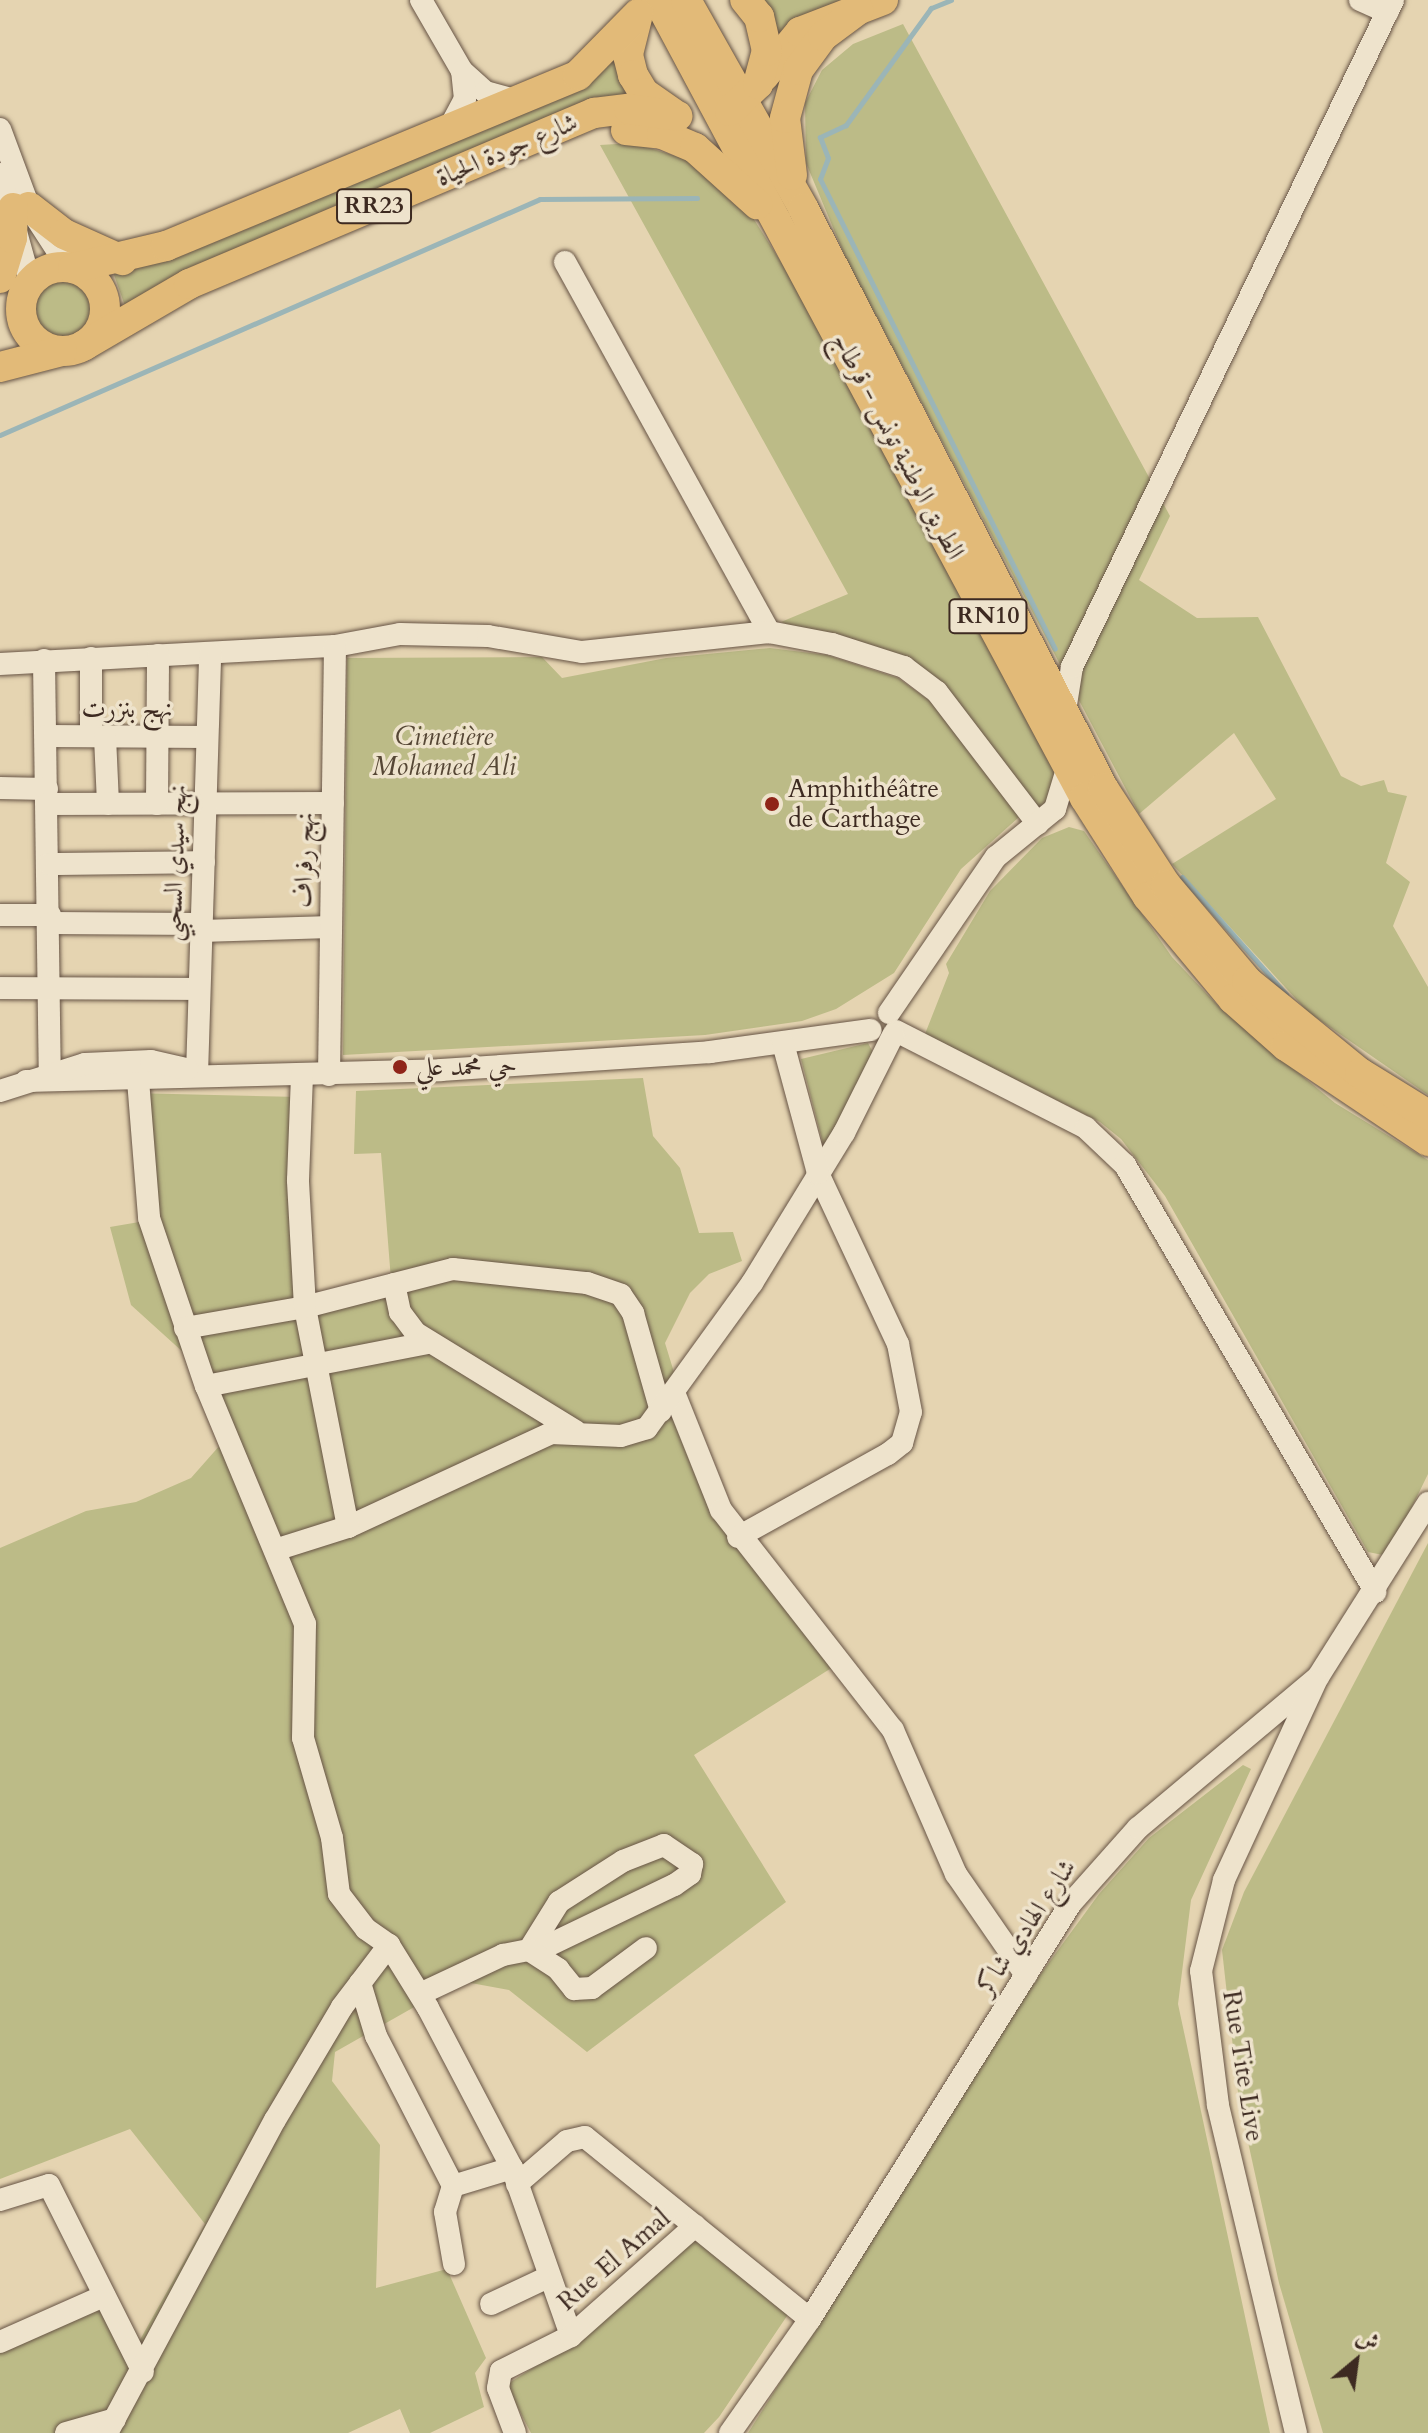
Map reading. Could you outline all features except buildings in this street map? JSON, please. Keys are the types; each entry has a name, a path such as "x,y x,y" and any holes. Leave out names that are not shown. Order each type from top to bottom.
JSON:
{"highway":[{"name":"الطريق الوطنية تونس - قرطاج","path":"686,0 803,208 1103,788 1166,885 1247,981 1360,1073 1428,1115"},
{"path":"741,100 765,33 745,0"},
{"name":"الطريق الوطنية تونس - قرطاج","path":"643,4 741,100 783,230 1103,830 1148,897 1233,999 1344,1090 1428,1141"},
{"path":"643,4 629,44 633,75 659,107 678,116"},
{"name":"شارع جودة الحياة","path":"0,308 19,283 70,268 122,260 578,75 615,42 643,4"},
{"path":"741,100 800,32 871,5"},
{"path":"803,208 786,147 788,95 812,48 871,5"},
{"name":"شارع جودة الحياة","path":"0,367 72,348 189,284 594,113 629,109 678,116 741,100"},
{"path":"514,145 606,128 662,134 713,160 783,230"},
{"path":"70,268 94,281 105,304 101,328 72,348 30,335 21,313 12,238 21,208 64,234 122,260"}],"street":[{"path":"421,0 462,71 485,92 515,100"},
{"path":"1065,711 1072,667 1390,6 1360,0"},
{"path":"450,127 465,99 462,71"},
{"path":"0,129 21,208"},
{"path":"0,174 21,208 70,268"},
{"path":"565,262 769,632"},
{"path":"0,664 335,646 400,634 488,636 582,652 769,632 904,667 937,692 1043,820"},
{"name":"نهج رفراف","path":"329,1075 335,646"},
{"name":"نهج سيدي السحبي","path":"200,1073 199,989 210,653"},
{"path":"157,804 158,655"},
{"path":"91,658 108,804"},
{"path":"44,660 50,1070"},
{"name":"نهج بنزرت","path":"46,736 207,737"},
{"path":"275,1550 348,1527 540,1437 577,1433 632,1434 668,1403 818,1173 887,1027 996,857 1043,820 1064,793 1068,766"},
{"path":"0,788 108,804 333,803"},
{"path":"1043,820 1077,816 1103,830"},
{"path":"49,864 204,862"},
{"path":"0,915 201,928 331,927"},
{"path":"0,988 199,989"},
{"path":"26,1081 138,1080 200,1073 329,1075 783,1043 887,1027 1086,1128 1125,1165 1376,1592"},
{"path":"738,1537 888,1454 908,1428 910,1392 898,1344 818,1173 783,1043"},
{"path":"0,1091 50,1070 151,1061 200,1073"},
{"path":"302,1074 298,1180 305,1307 311,1362 348,1527"},
{"path":"138,1080 149,1218 206,1386 307,1634 301,1716 332,1838 335,1882 366,1929 389,1945 420,1994 515,2176 571,2336"},
{"path":"185,1328 305,1307 433,1272 470,1270 587,1283 621,1295 641,1331 668,1403 704,1478 738,1537 893,1730 956,1874 1026,1975"},
{"path":"394,1284 407,1325 428,1343 577,1433"},
{"path":"206,1386 311,1362 428,1343"},
{"name":"شارع الهادي شاكر","path":"730,2433 810,2319 1026,1975 1109,1857 1318,1677 1376,1592 1428,1503"},
{"name":"Rue Tite Live","path":"1296,2433 1218,2105 1201,1971 1224,1880 1318,1677"},
{"path":"420,1994 503,1955 532,1951 622,1914 690,1874 692,1864 664,1845 623,1861 559,1902 532,1951"},
{"path":"66,2433 111,2426 143,2372 275,2120 360,1983 389,1945"},
{"path":"532,1951 581,1990 622,1969 646,1948"},
{"path":"360,1983 376,2036 453,2186 445,2212 454,2264"},
{"path":"453,2186 515,2176 567,2141 585,2137 810,2319"},
{"path":"0,2200 49,2185 143,2372"},
{"name":"Rue El Amal","path":"515,2433 497,2378 507,2365 571,2336 695,2226"},
{"path":"491,2304 548,2277"},
{"path":"0,2342 104,2296"}],"green space":[{"path":"758,0 843,0 775,37"},
{"path":"903,24 1170,516 1139,580 1197,618 1258,617 1341,776 1361,786 1384,780 1388,792 1407,796 1386,863 1410,882 1393,926 1428,987 1428,1095 1308,1012 1172,864 1276,799 1234,733 1139,814 847,261 806,163 805,103 822,70 853,44"},
{"path":"616,58 636,102 125,306 113,272"},
{"path":"633,143 689,160 748,210 800,292 1059,773 1050,802 1040,809 943,688 781,622 848,594 600,145"},
{"path":"57,277 69,277 86,286 93,297 93,321 86,332 69,341 57,341 45,336 36,327 31,315 31,303 36,291 45,282"},
{"name":"Cimetière Mohamed Ali","path":"770,648 827,655 898,678 930,701 1019,817 961,869 894,973 836,1009 802,1021 705,1035 343,1055 347,658 542,657 562,678 666,658"},
{"path":"1069,827 1084,831 1172,957 1221,1009 1335,1103 1428,1160 1428,1474 1388,1556 1368,1552 1165,1196 1121,1139 1100,1122 925,1034 949,973 946,964 990,891 1042,838"},
{"path":"868,1043 875,1056 834,1146 823,1144 801,1059"},
{"path":"643,1078 653,1136 680,1168 699,1233 733,1232 742,1261 709,1274 690,1293 665,1343 697,1447 714,1487 833,1667 694,1755 786,1902 587,2052 509,1990 460,1981 335,2052 332,2081 380,2145 376,2288 447,2269 486,2358 475,2373 484,2407 430,2433 410,2433 400,2409 348,2433 0,2433 0,2349 104,2301 132,2354 205,2224 130,2129 0,2179 0,1548 86,1511 136,1502 191,1478 221,1444 184,1353 131,1305 110,1227 145,1221 131,1093 299,1097 303,1301 391,1280 381,1153 354,1154 356,1091"},
{"path":"1428,1543 1428,2433 1323,2433 1279,2283 1239,2101 1222,1950 1244,1892"},
{"path":"1243,1765 1251,1769 1191,1900 1178,2004 1270,2433 748,2433 1034,1983 1099,1894 1149,1838"},
{"path":"698,2234 789,2313 719,2417 704,2433 531,2433 506,2385 575,2341"}],"waterway":[{"path":"951,0 931,8 846,125 820,137 828,158 820,179 1055,649"},
{"path":"0,435 540,199 697,198"},
{"path":"1182,877 1286,994"}],"place":[{"name":"Amphithéâtre de Carthage","path":"772,804"},
{"name":"حي محمد علي","path":"400,1067"}]}
